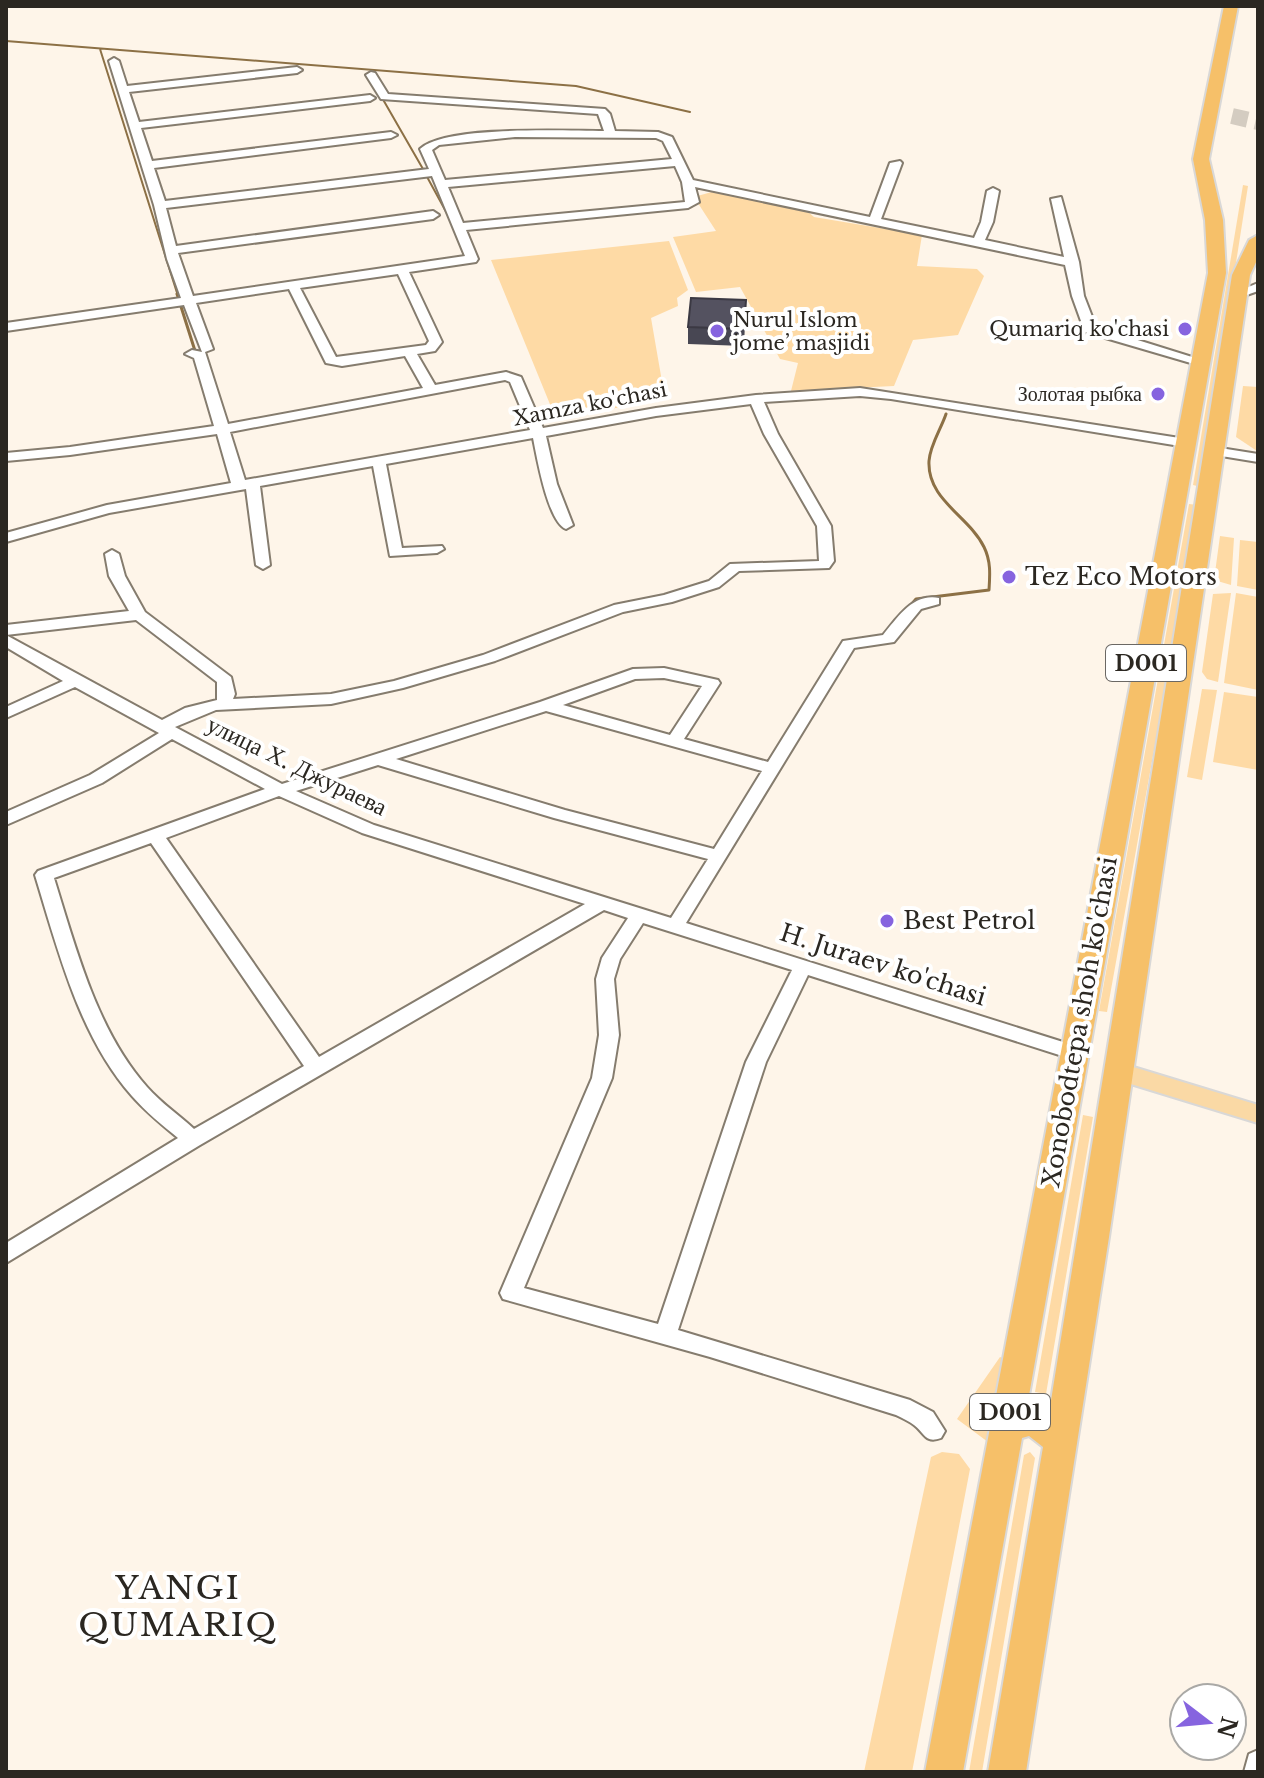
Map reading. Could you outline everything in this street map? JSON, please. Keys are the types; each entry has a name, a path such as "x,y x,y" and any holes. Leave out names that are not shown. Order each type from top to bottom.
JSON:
{"highway":[{"path":"1221,61 1222,6"},
{"name":"D001","path":"1214,92 1231,6"},
{"path":"1214,92 1217,103 1226,113"},
{"name":"Xonobodtepa shoh ko'chasi","path":"944,1772 1217,273 1214,220 1201,159 1214,92"},
{"name":"D001","path":"1249,284 1258,240"},
{"name":"Xonobodtepa shoh ko'chasi","path":"1007,1772 1094,1237 1207,492 1249,284"},
{"path":"1178,487 1192,495 1207,492"},
{"path":"1075,1053 1118,1065"},
{"path":"1007,1429 1021,1421 1036,1422 1049,1429 1059,1442"}],"main road":[{"path":"1118,1065 1258,1102"},
{"path":"1118,1065 1258,1114"}],"street":[{"path":"114,61 160,205 171,250 207,349"},
{"path":"123,90 297,70"},
{"path":"371,75 385,97 601,111 605,114 610,135"},
{"path":"134,126 370,98"},
{"path":"6,327 472,259 426,149 431,143 515,134 665,136 688,182 693,202 688,205 460,227"},
{"path":"147,165 391,135"},
{"path":"160,205 439,178 678,162"},
{"path":"874,221 896,163"},
{"path":"688,182 978,242 1040,258 1073,262"},
{"path":"978,242 987,222 993,191"},
{"path":"1057,199 1078,296 1090,329 1201,362"},
{"path":"171,250 433,215"},
{"path":"293,286 331,360 342,362 430,348 436,342 402,270"},
{"path":"409,352 431,389"},
{"path":"192,354 200,355 221,427 246,484 263,565"},
{"path":"6,457 70,451 512,377 539,434 550,484 566,525"},
{"name":"Xamza ko'chasi","path":"6,538 107,509 666,410 756,399 860,392 891,395 1186,443"},
{"path":"6,819 96,779 191,712 223,704 247,706 365,694 489,658 619,608 667,599 714,584 735,567 824,565 827,561 824,526 771,434 756,399"},
{"path":"1214,451 1258,458"},
{"path":"379,462 395,553 437,549"},
{"path":"112,554 117,576 139,615 225,680 227,694 223,704"},
{"path":"675,927 849,644 888,639 916,606 934,601"},
{"path":"6,630 139,615"},
{"name":"улица Х. Джураева","path":"6,640 75,681 280,790 368,829 675,927"},
{"path":"193,1139 135,1087 103,1038 78,985 44,875 280,790 546,706 633,674 664,673 712,683 674,742"},
{"path":"6,713 75,681"},
{"path":"546,706 770,768"},
{"path":"380,760 560,814 718,856"},
{"path":"154,834 316,1068"},
{"path":"6,1254 193,1139 600,904"},
{"path":"638,916 611,958 605,979 609,1035 602,1078 511,1293 902,1407 925,1419 933,1431"},
{"name":"H. Juraev ko'chasi","path":"675,927 1075,1053"},
{"path":"665,1336 756,1062 803,966"},
{"path":"1257,1772 1258,1763"}],"shaded area":[{"path":"1243,185 1248,186 1201,487 1193,485"},
{"path":"715,191 807,211 814,217 922,235 917,266 977,269 984,276 958,335 913,340 894,386 791,391 798,363 780,359 740,287 696,292 673,237 716,231 694,197"},
{"path":"669,241 688,290 677,298 678,306 651,318 665,399 556,419 491,260"},
{"path":"1243,386 1258,387 1257,451 1236,437"},
{"path":"1189,504 1198,505 1107,1012 1099,1011"},
{"path":"1220,536 1234,538 1231,585 1214,580"},
{"path":"1240,540 1258,542 1258,590 1237,586"},
{"path":"1231,593 1218,682 1207,679 1202,672 1213,594"},
{"path":"1236,593 1258,597 1258,690 1224,683"},
{"path":"1202,689 1217,690 1202,780 1187,777"},
{"path":"1224,692 1258,697 1258,770 1213,762"},
{"path":"1083,1115 1093,1117 1046,1394 1035,1392"},
{"path":"1000,1357 1005,1359 988,1442 957,1419"},
{"path":"942,1452 959,1454 970,1469 912,1772 864,1772 931,1457"},
{"path":"1030,1452 1035,1458 982,1772 969,1772 1024,1455"}],"building":[{"path":"691,298 746,300 744,329 688,327"}],"waterway":[{"path":"6,41 576,86 690,112"},
{"path":"100,49 178,296"},
{"path":"381,96 423,169"},
{"path":"426,175 450,219"},
{"path":"177,294 196,354"},
{"path":"909,607 916,599 989,590 989,563 984,547 942,497 930,475 931,449 946,414"}],"tunnel":[{"path":"1232,116 1258,122"}],"place":[{"name":"Qumariq ko'chasi","path":"1185,329"},
{"name":"Nurul Islom jome’ masjidi","path":"717,331"},
{"name":"Золотая рыбка","path":"1158,394"},
{"name":"Tez Eco Motors","path":"1009,577"},
{"name":"Best Petrol","path":"887,921"}],"district":[{"name":"YANGI QUMARIQ","path":"178,1606"}]}
